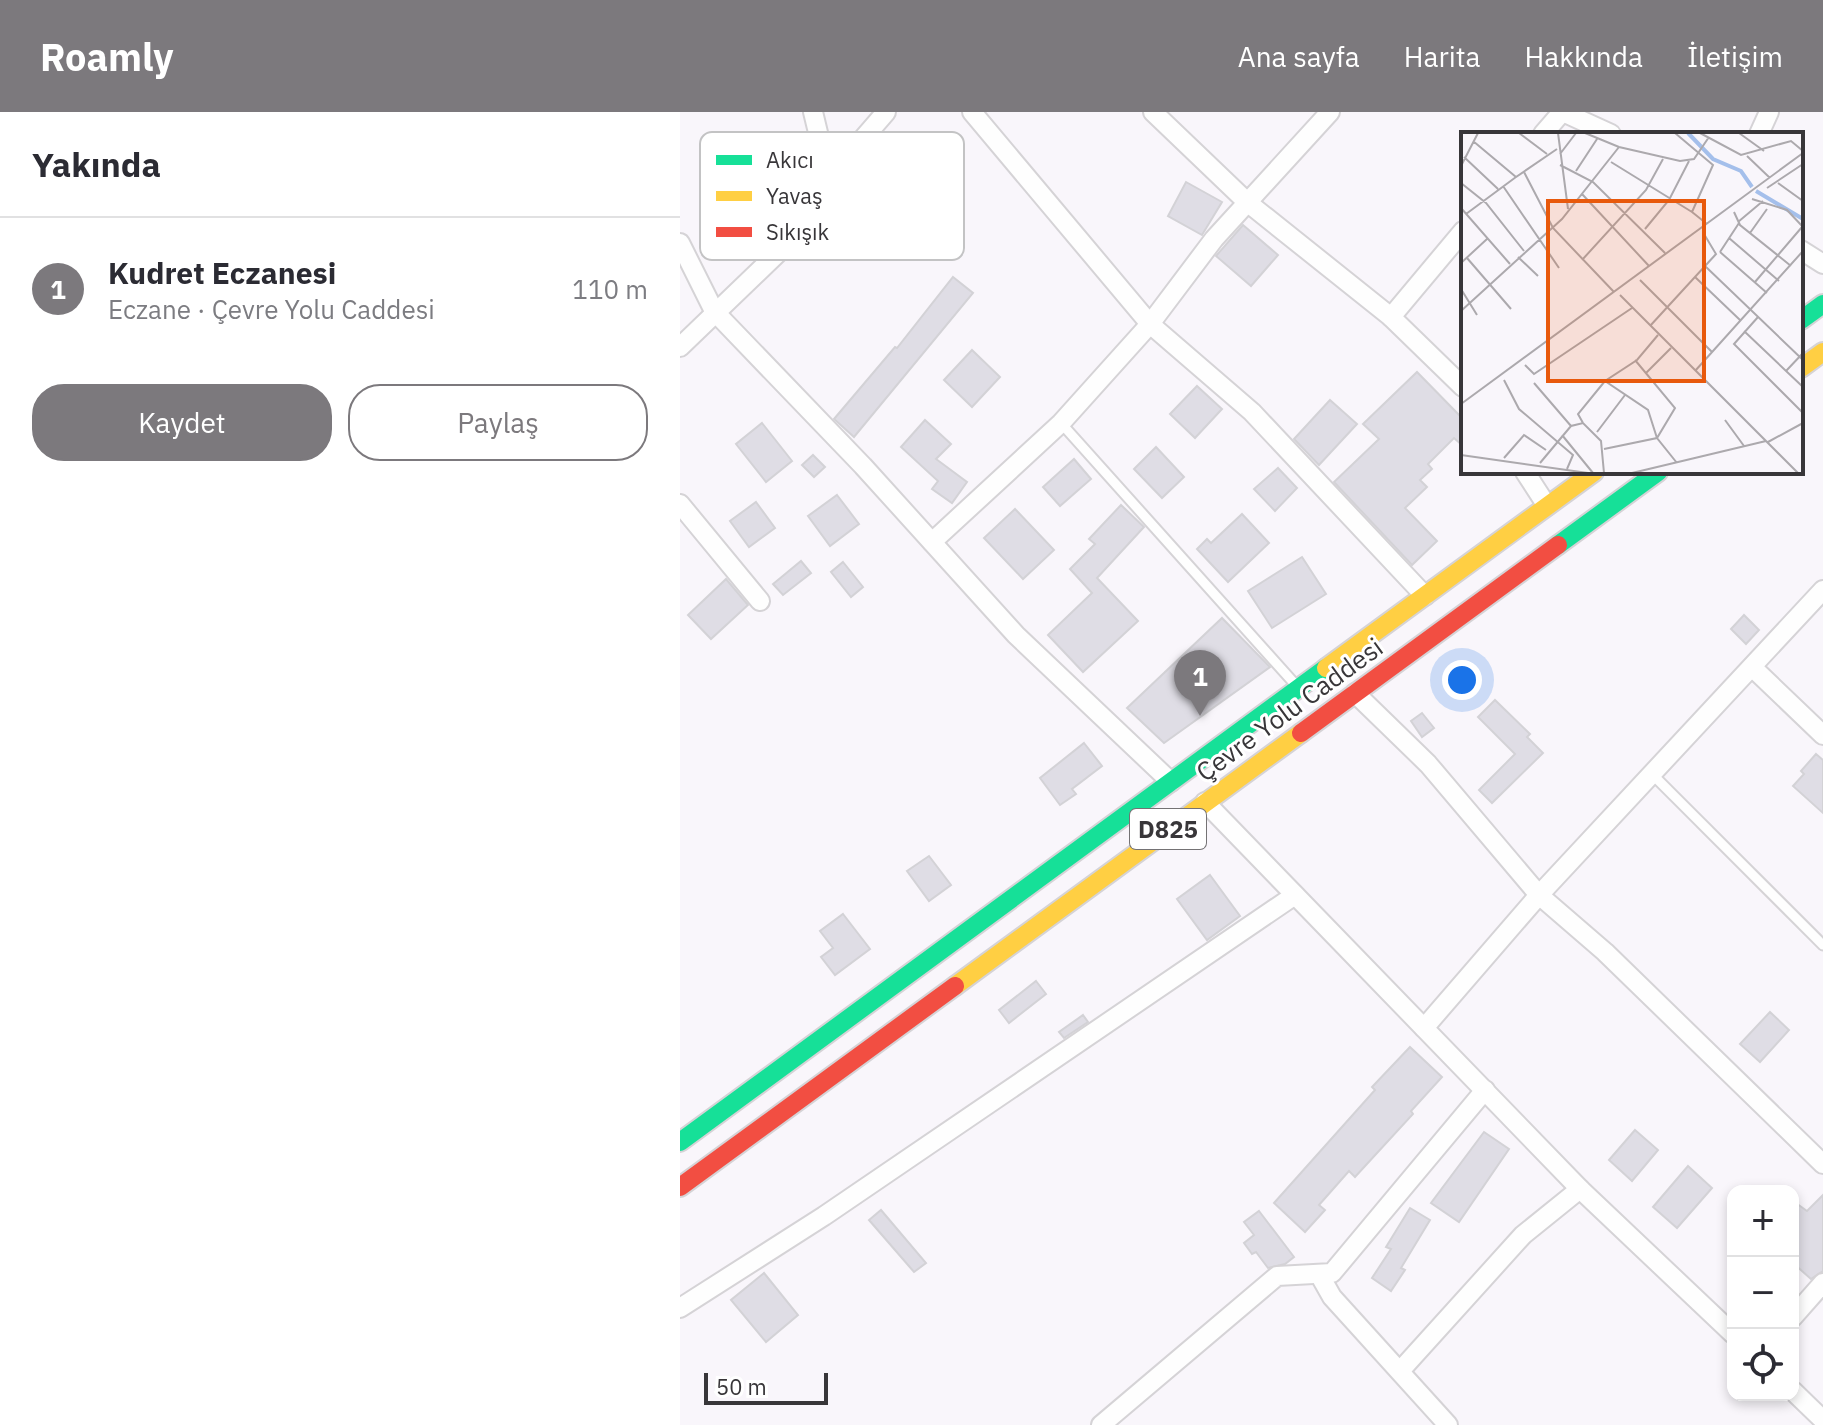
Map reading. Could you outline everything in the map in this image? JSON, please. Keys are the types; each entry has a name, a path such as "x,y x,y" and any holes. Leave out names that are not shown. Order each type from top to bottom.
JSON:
{"highway":[{"path":"1803,319 1823,304"},
{"path":"1803,367 1823,352"},
{"name":"Çevre Yolu Caddesi","path":"680,1142 1591,474"},
{"name":"Çevre Yolu Caddesi","path":"680,1187 1655,474"}],"street":[{"path":"813,112 818,132"},
{"path":"869,132 886,112"},
{"path":"972,112 1150,324 1252,412 1425,596"},
{"path":"1153,112 1247,202 1391,317 1461,385"},
{"path":"932,542 1061,423 1150,324 1214,239 1330,112"},
{"path":"1545,132 1562,112 1607,132"},
{"path":"1760,132 1769,112"},
{"path":"1391,317 1461,233"},
{"path":"680,243 714,311 1016,635 1171,782"},
{"path":"1803,251 1823,264"},
{"path":"680,347 770,260"},
{"path":"1526,474 1547,506"},
{"path":"680,504 760,601"},
{"path":"1424,1028 1539,895 1823,590"},
{"path":"1752,667 1823,735"},
{"path":"1355,693 1428,764 1539,895 1605,952 1823,1164"},
{"path":"1205,802 1580,1189 1728,1329"},
{"path":"680,1308 824,1216 1295,895"},
{"path":"1100,1425 1277,1276 1332,1273 1485,1090"},
{"path":"1400,1371 1523,1235 1580,1189"},
{"path":"1319,1274 1332,1297 1448,1425"},
{"path":"1799,1310 1823,1283"},
{"path":"1799,1397 1823,1420"}],"lane":[{"path":"1061,423 1299,688"},
{"path":"1652,774 1823,945"}],"building":[{"path":"1186,182 1222,202 1202,235 1168,216"},
{"path":"1243,225 1278,255 1251,286 1216,256"},
{"path":"953,277 973,293 854,437 834,419 897,348"},
{"path":"972,350 1000,377 972,407 944,380"},
{"path":"1417,372 1461,417 1461,444 1454,438 1428,464 1432,469 1420,480 1427,487 1405,508 1437,541 1412,565 1334,482 1379,439 1363,424"},
{"path":"1197,386 1222,409 1195,438 1170,414"},
{"path":"1330,400 1357,424 1319,465 1294,439"},
{"path":"925,420 951,444 936,459 967,482 952,503 932,489 938,481 901,447"},
{"path":"762,423 792,461 766,482 736,444"},
{"path":"1156,447 1184,477 1162,498 1134,469"},
{"path":"813,455 825,467 814,477 802,465"},
{"path":"1074,459 1091,479 1060,506 1043,487"},
{"path":"1278,468 1297,488 1275,511 1254,489"},
{"path":"837,495 859,524 830,546 808,516"},
{"path":"756,502 775,528 749,547 730,521"},
{"path":"1121,505 1144,527 1097,578 1138,621 1083,672 1048,635 1092,593 1070,569 1095,544 1089,539"},
{"path":"1015,509 1054,550 1023,579 984,538"},
{"path":"1242,514 1269,543 1228,582 1197,549 1207,539 1211,543"},
{"path":"1302,557 1326,594 1272,628 1248,591"},
{"path":"801,561 811,573 783,595 773,584"},
{"path":"843,562 863,587 851,597 831,572"},
{"path":"726,579 748,605 711,639 688,615"},
{"path":"1744,615 1759,630 1746,644 1731,629"},
{"path":"1222,618 1270,667 1164,743 1127,708"},
{"path":"1495,700 1530,734 1527,737 1543,753 1492,803 1479,790 1515,754 1478,717"},
{"path":"1422,713 1434,728 1422,737 1411,721"},
{"path":"1084,743 1102,766 1072,789 1076,794 1060,805 1040,778"},
{"path":"1816,754 1823,760 1823,813 1793,786"},
{"path":"929,856 951,885 929,901 907,871"},
{"path":"1210,875 1240,916 1207,940 1177,899"},
{"path":"843,914 870,949 835,975 821,957 833,948 820,931"},
{"path":"1036,981 1046,994 1009,1023 999,1010"},
{"path":"1770,1012 1789,1030 1760,1062 1740,1044"},
{"path":"1083,1015 1088,1022 1064,1038 1059,1032"},
{"path":"1410,1047 1442,1077 1411,1111 1413,1114 1355,1177 1349,1171 1319,1205 1325,1210 1305,1232 1274,1203"},
{"path":"1635,1130 1658,1150 1632,1181 1609,1160"},
{"path":"1484,1132 1509,1149 1459,1222 1431,1203"},
{"path":"1688,1166 1712,1188 1677,1228 1653,1207"},
{"path":"1823,1195 1823,1271 1811,1279 1799,1268 1799,1205 1807,1211"},
{"path":"1410,1208 1430,1220 1391,1291 1372,1278 1391,1249 1386,1247"},
{"path":"881,1210 926,1263 914,1272 869,1220"},
{"path":"1259,1211 1294,1257 1285,1264 1268,1268 1256,1252 1252,1254 1244,1243 1254,1235 1244,1222"},
{"path":"764,1273 798,1315 766,1342 731,1300"}],"traffic: fast":[{"path":"1803,319 1823,304"},
{"path":"1558,545 1655,474"},
{"path":"680,1142 1326,668"}],"traffic: slow":[{"path":"1803,367 1823,352"},
{"path":"1326,668 1591,474"},
{"path":"955,986 1301,733"}],"traffic: jam":[{"path":"1301,733 1558,545"},
{"path":"680,1187 955,986"}],"place":[{"name":"Kudret Eczanesi","path":"1200,716"}]}
